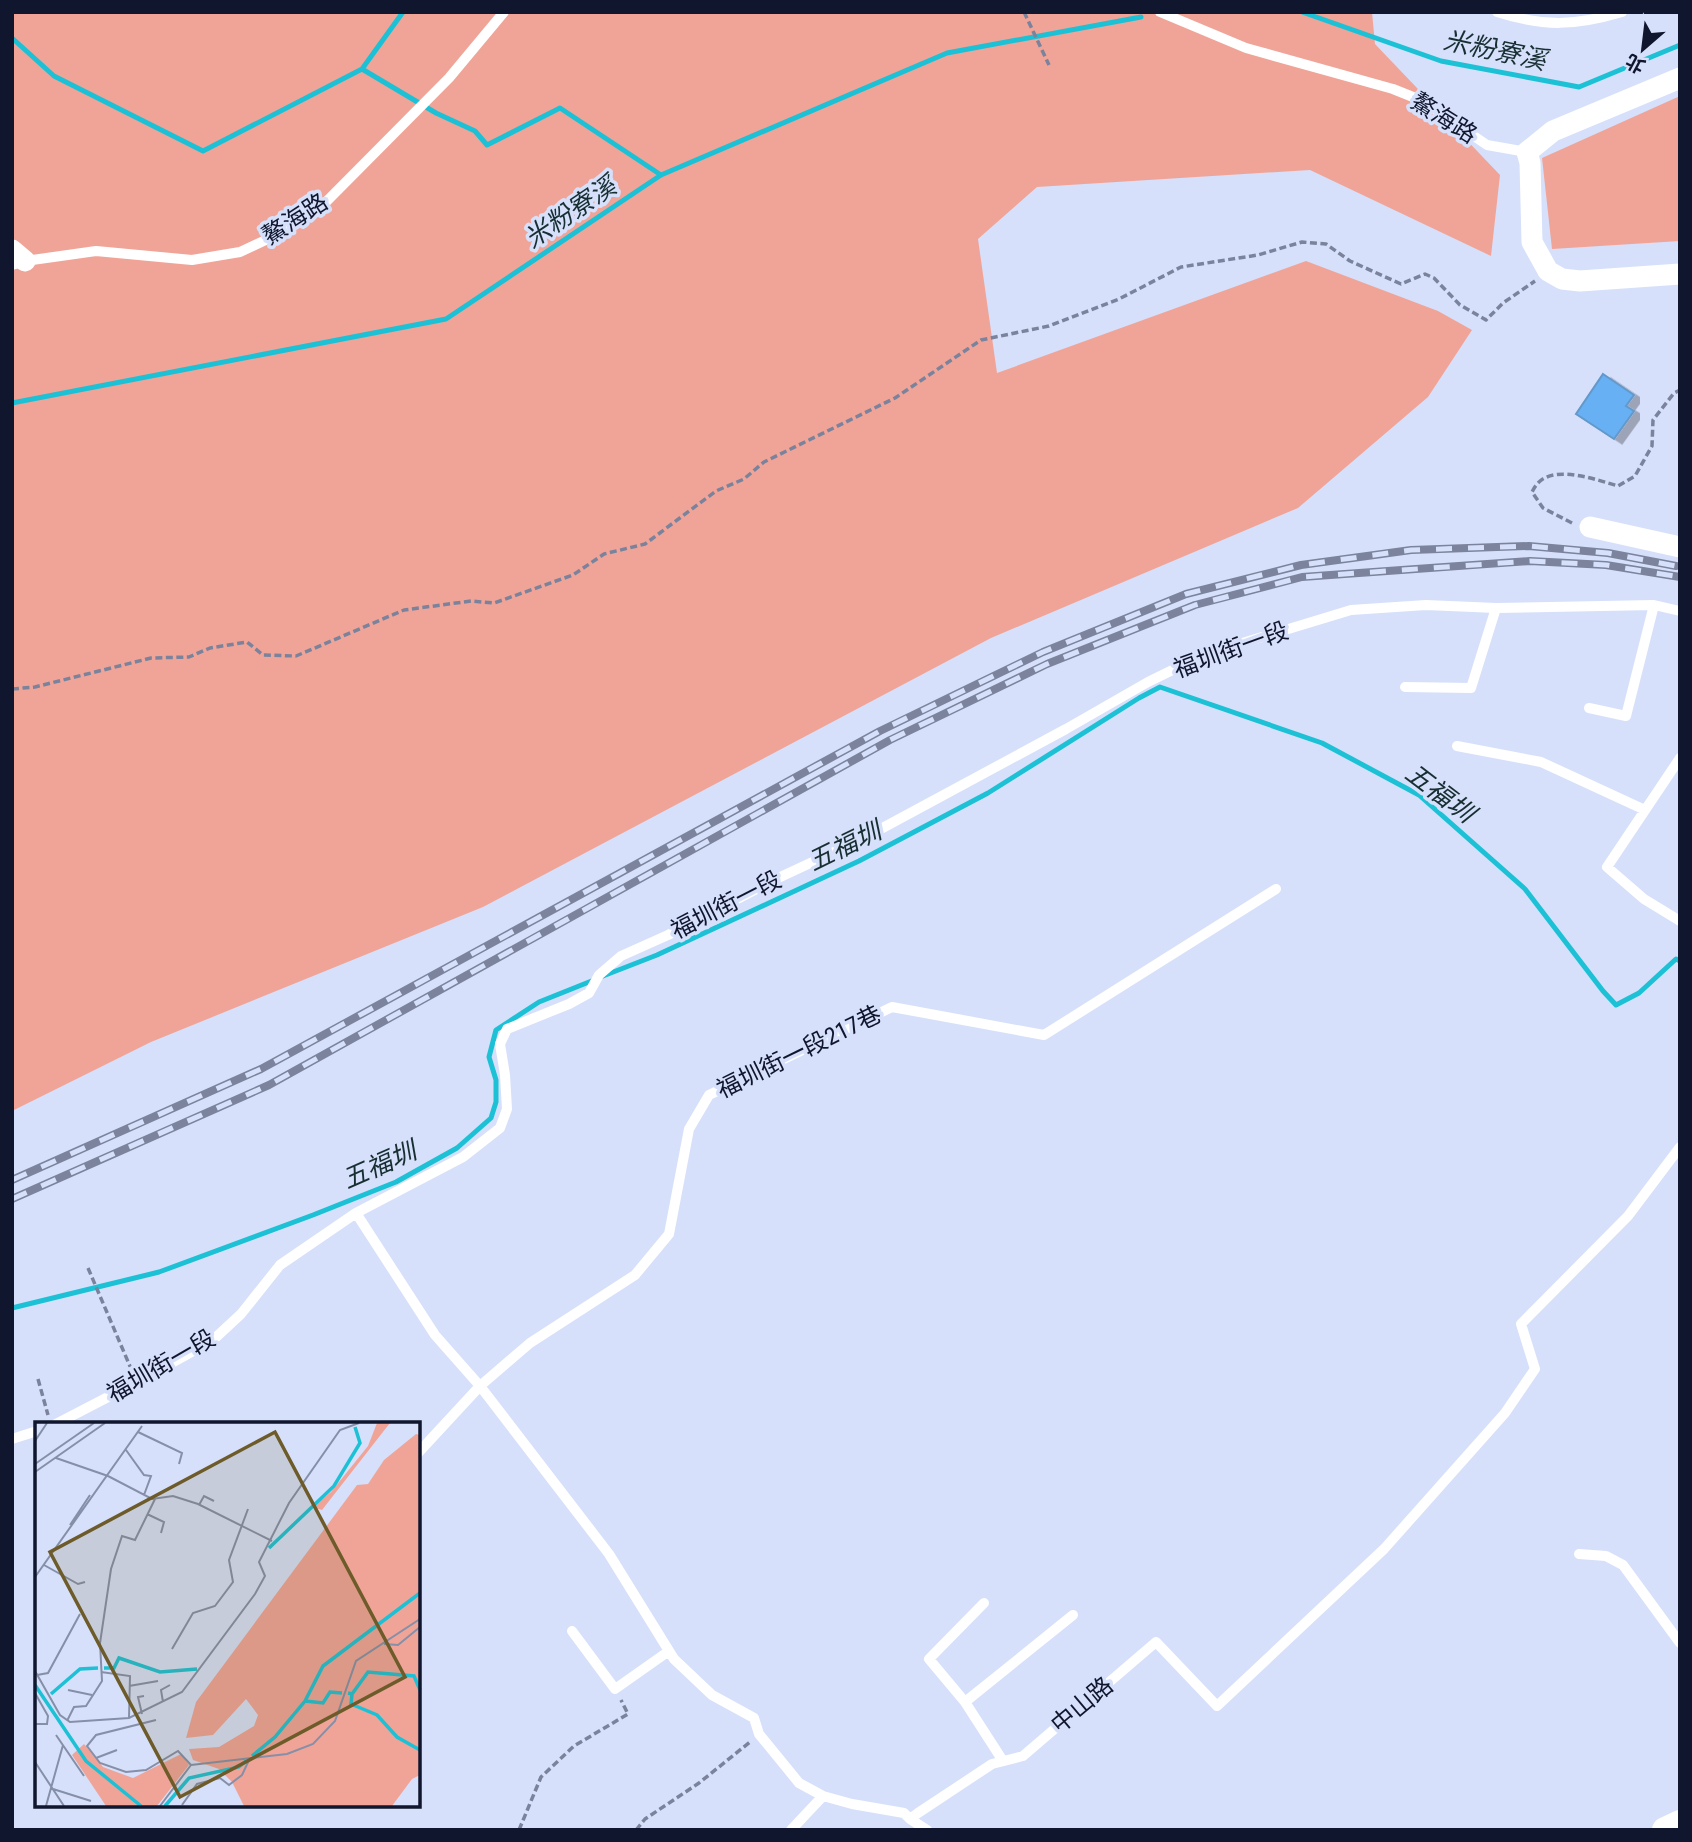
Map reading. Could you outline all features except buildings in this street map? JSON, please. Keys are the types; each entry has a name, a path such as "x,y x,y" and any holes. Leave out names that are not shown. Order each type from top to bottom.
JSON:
{"street":[{"path":"1680,78 1553,131 1527,152 1530,163 1532,242 1548,271 1563,279 1580,281 1680,274"},
{"path":"1590,527 1680,547"},
{"path":"1665,1830 1680,1823"}],"lane":[{"name":"鰲海路","path":"17,259 96,251 192,260 240,252 274,236 321,206 449,78 504,12"},
{"path":"1497,12 1519,19 1555,24 1596,20 1622,12"},
{"name":"鰲海路","path":"1163,13 1246,48 1393,89 1423,101 1487,145 1527,152"},
{"name":"福圳街一段","path":"60,1422 213,1340 241,1314 280,1265 356,1213 463,1157 500,1128 507,1109 506,1075 500,1044 507,1028 569,1004 589,993 599,975 621,956 864,838 1148,682 1203,655 1351,610 1426,605 1496,608 1654,605 1680,611"},
{"path":"1589,708 1626,716 1654,605"},
{"path":"1405,687 1471,688 1496,608"},
{"path":"1457,746 1541,762 1645,810"},
{"path":"1680,758 1607,867 1644,899 1680,921"},
{"name":"福圳街一段217巷","path":"420,1451 480,1386 530,1343 635,1275 669,1234 689,1129 709,1095 892,1007 1044,1035 1276,889"},
{"name":"中山路","path":"910,1819 992,1764 1023,1756 1156,1642 1217,1706 1384,1549 1505,1413 1535,1368 1521,1324 1629,1216 1680,1147"},
{"path":"356,1213 435,1335 480,1386 608,1554 671,1655 712,1695 754,1718 760,1734 799,1783 823,1796 904,1813 927,1830"},
{"path":"12,1439 35,1432"},
{"path":"1578,1554 1606,1556 1623,1565 1680,1643"},
{"path":"984,1603 929,1659 965,1702 1003,1761"},
{"path":"965,1702 1073,1615"},
{"path":"572,1630 615,1689 671,1655"},
{"path":"791,1830 823,1796"}],"path":[{"path":"1024,12 1049,65"},
{"path":"12,689 35,687 151,658 189,657 210,648 247,642 263,655 296,656 404,610 471,601 494,603 573,575 604,554 645,544 716,491 744,479 764,462 895,398 981,340 1049,326 1119,299 1181,267 1258,256 1302,242 1326,244 1350,261 1401,284 1425,274 1434,278 1460,304 1486,320 1503,303 1548,271"},
{"path":"1590,527 1576,525 1543,508 1532,492 1539,481 1555,474 1583,476 1618,486 1635,476 1652,446 1653,420 1674,393 1680,390"},
{"path":"88,1268 137,1382"},
{"path":"38,1378 49,1422"},
{"path":"519,1830 541,1777 574,1746 628,1714 615,1689"},
{"path":"636,1830 645,1819 699,1783 760,1734"}],"shaded area":[{"path":"12,12 1372,12 1375,44 1500,175 1491,256 1310,170 1037,187 978,239 997,373 1306,261 1438,311 1472,330 1428,397 1298,508 991,638 483,907 151,1042 12,1111"},
{"path":"1680,96 1680,241 1552,249 1542,158"}],"waterway":[{"path":"362,69 403,12"},
{"name":"米粉寮溪","path":"1302,12 1441,61 1579,87 1680,45"},
{"name":"米粉寮溪","path":"12,403 446,319 661,175 947,53 1141,17"},
{"path":"12,38 54,76 203,151 362,69 436,113 475,131 487,145 560,108 661,175"},
{"name":"五福圳","path":"603,976 657,955 859,861 988,793 1160,687 1322,743 1419,795 1525,889 1616,1005 1639,993 1676,959 1680,961"},
{"name":"五福圳","path":"12,1308 159,1272 396,1182 457,1148 491,1118 496,1102 496,1080 489,1057 496,1030 539,1002 594,980"}],"railway":[{"path":"12,1180 261,1069 880,731 1043,652 1186,594 1301,565 1411,550 1529,546 1608,553 1676,566"},
{"path":"12,1199 269,1085 890,740 1047,664 1195,605 1302,577 1530,561 1606,565 1680,577"}]}
